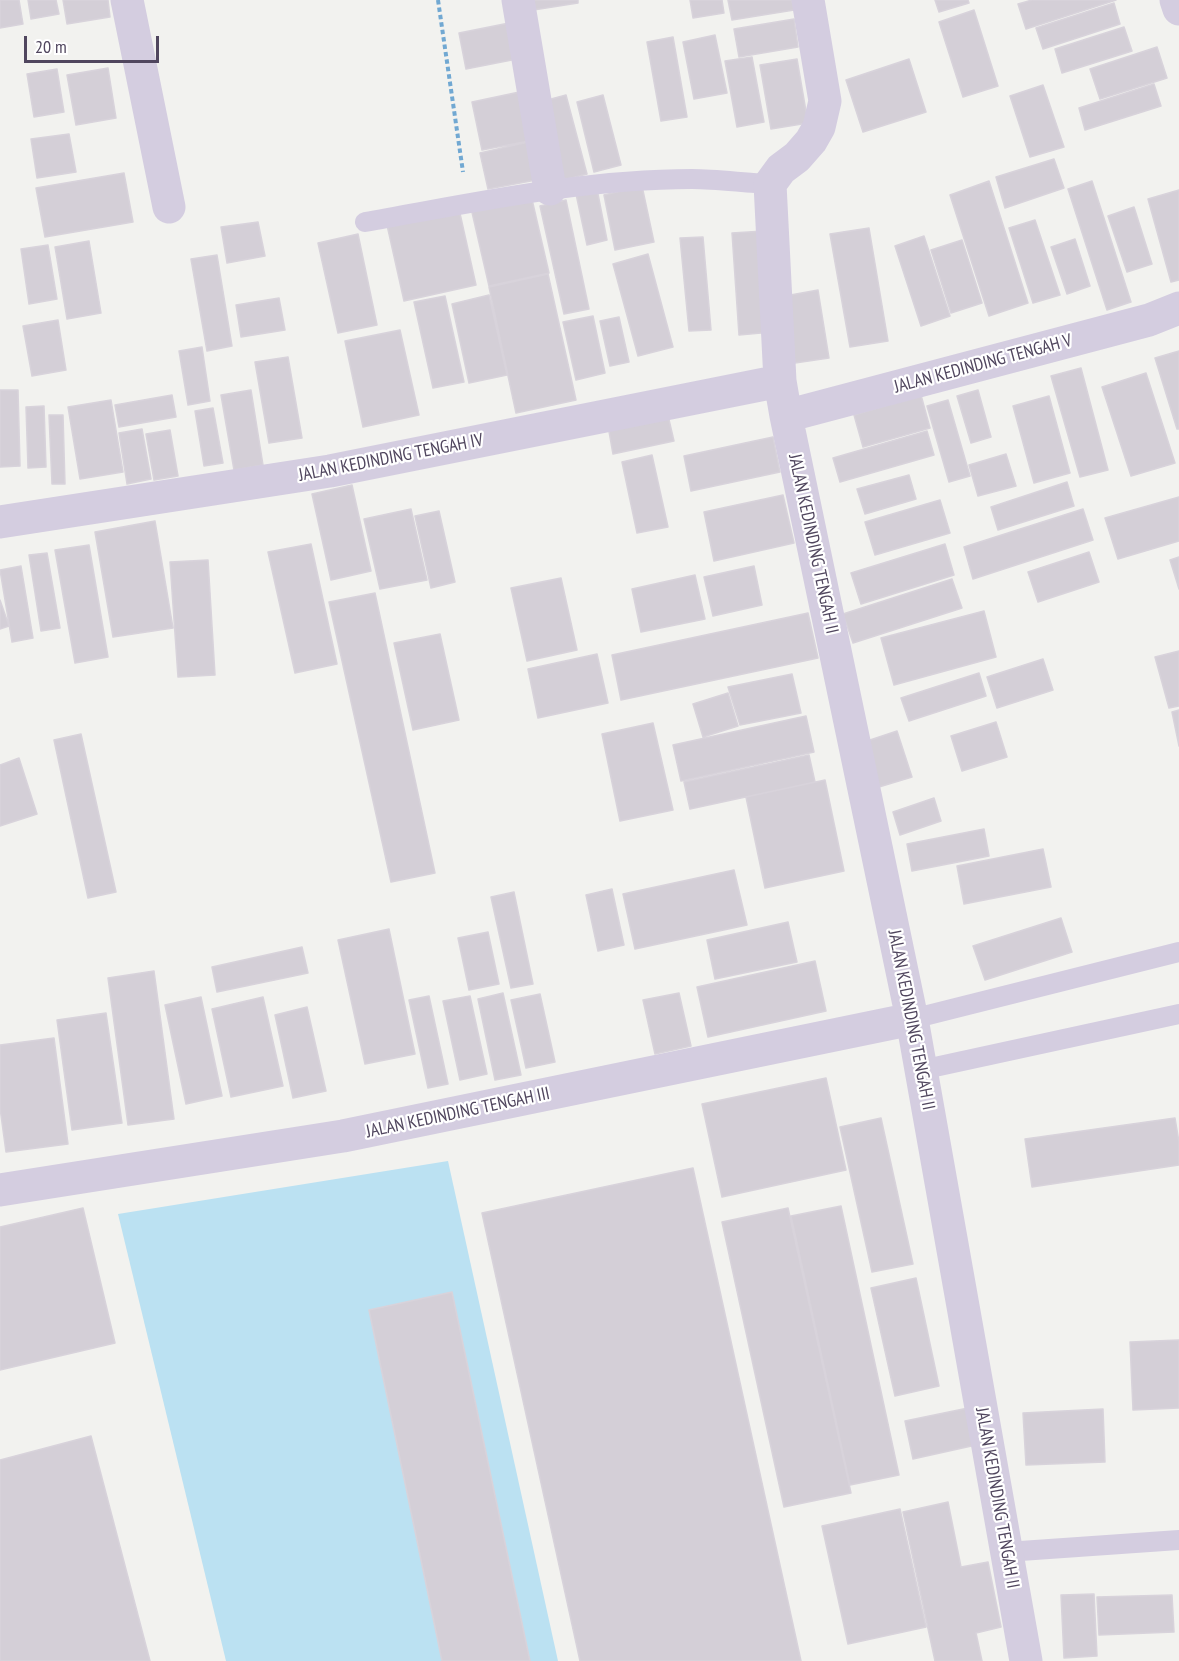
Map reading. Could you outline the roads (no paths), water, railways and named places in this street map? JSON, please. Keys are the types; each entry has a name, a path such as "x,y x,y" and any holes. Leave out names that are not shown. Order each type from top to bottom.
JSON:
{"street":[{"path":"126,0 169,207"},
{"path":"518,0 550,189"},
{"path":"770,184 781,169 797,157 810,141 819,127 825,101 807,0"},
{"path":"1176,0 1179,9"},
{"name":"JALAN KEDINDING TENGAH II","path":"770,184 780,381 786,417 912,1019 1026,1661"},
{"name":"JALAN KEDINDING TENGAH V","path":"786,417 1149,320 1179,308"},
{"name":"JALAN KEDINDING TENGAH IV","path":"0,522 330,471 780,381"},
{"name":"JALAN KEDINDING TENGAH III","path":"0,1190 343,1136 912,1019"}],"lane":[{"path":"365,222 550,189 612,183 692,179 770,184"},
{"path":"912,1019 1179,952"},
{"path":"921,1070 1179,1014"},
{"path":"1006,1552 1179,1540"}]}
